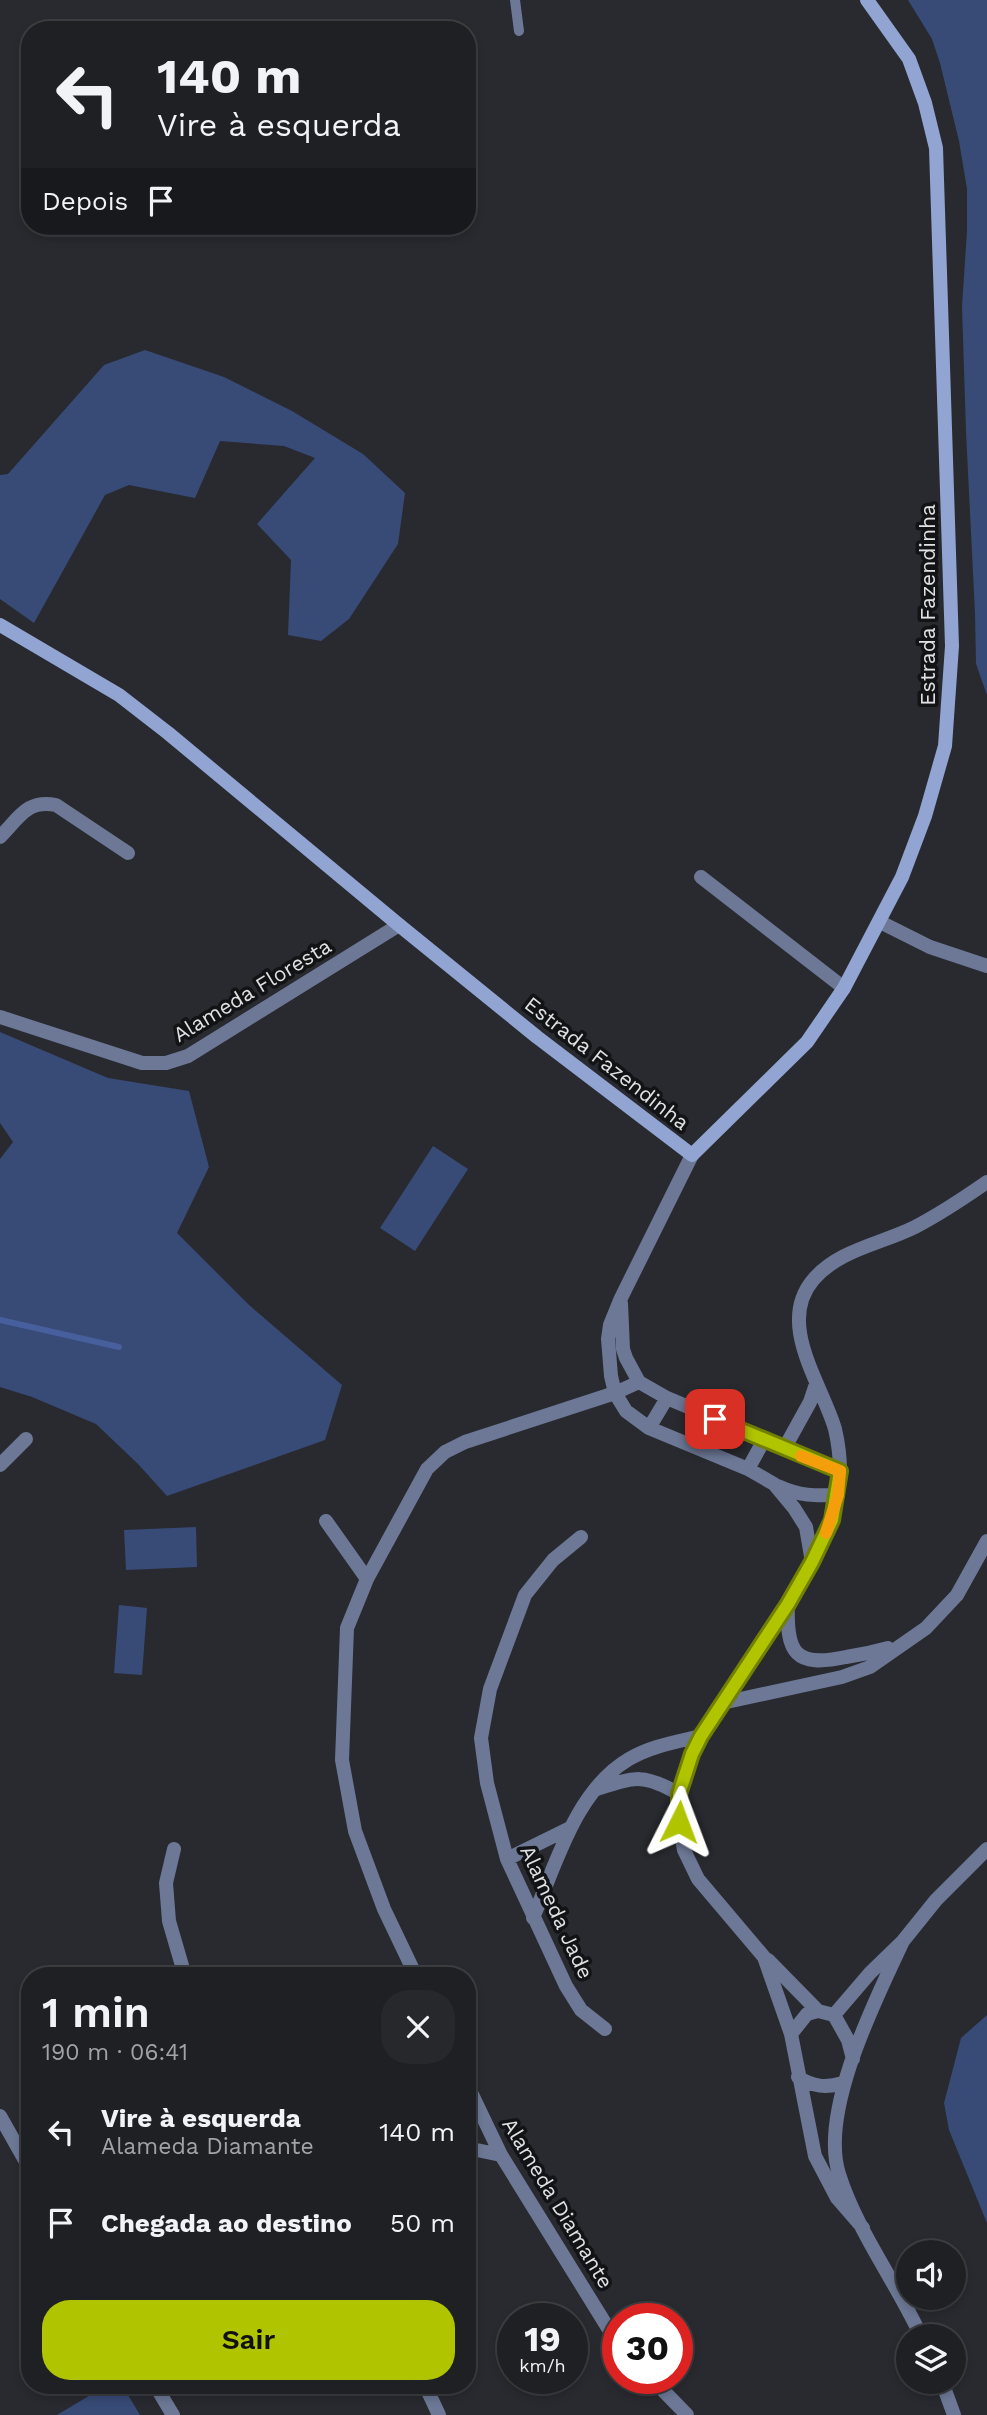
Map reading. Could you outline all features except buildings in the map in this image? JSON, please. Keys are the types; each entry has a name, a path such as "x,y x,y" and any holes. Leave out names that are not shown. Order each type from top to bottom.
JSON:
{"street":[{"name":"Estrada Fazendinha","path":"0,625 119,695 537,1037 692,1156 807,1042 844,988 902,877 925,816 945,746 952,646 936,148 925,103 909,58 867,0"},
{"path":"0,837 31,805 43,802 56,805 128,853"},
{"path":"701,877 844,988"},
{"path":"880,922 930,947 987,966"},
{"name":"Alameda Floresta","path":"0,1017 132,1061 166,1063 188,1056 399,925"},
{"path":"692,1156 610,1325 608,1339 615,1393 626,1411 649,1428 748,1469 794,1494 838,1495"},
{"path":"818,2011 764,1957 698,1879 684,1850 679,1822 679,1794 701,1736 788,1604 832,1520 840,1471 835,1430 804,1348 799,1322 800,1303 812,1281 830,1264 915,1227 987,1182"},
{"path":"621,1298 623,1349 639,1382 667,1398 840,1471"},
{"path":"411,1967 384,1909 355,1831 342,1760 346,1628 367,1579 427,1469 445,1452 466,1442 615,1393 639,1382"},
{"path":"784,1449 810,1402 816,1384"},
{"path":"649,1428 667,1398"},
{"path":"0,1465 26,1438"},
{"path":"748,1469 764,1440"},
{"path":"774,1484 806,1527 812,1562"},
{"path":"326,1521 367,1579"},
{"name":"Alameda Jade","path":"581,1537 553,1560 525,1595 490,1689 481,1738 487,1783 507,1859 566,1986 581,2010 605,2029"},
{"path":"722,1703 842,1678 870,1667 926,1628 957,1595 987,1541"},
{"path":"788,1604 787,1627 790,1641 798,1655 810,1661 828,1661 871,1653 906,1642"},
{"path":"533,1918 570,1828 612,1771 628,1759 652,1748 701,1736"},
{"path":"596,1790 625,1780 642,1778 657,1781 679,1794"},
{"path":"507,1859 570,1828"},
{"path":"834,2015 870,1973 903,1941 936,1900 987,1849"},
{"path":"174,1850 166,1884 169,1921 182,1967"},
{"path":"903,1941 843,2083 835,2136 835,2156 839,2175 863,2228 915,2324"},
{"path":"764,1957 791,2034 815,2157 837,2198 863,2228"},
{"path":"791,2034 807,2014 818,2011 834,2015 848,2040 853,2061"},
{"path":"798,2077 808,2084 818,2086 843,2083"},
{"name":"Alameda Diamante","path":"476,2103 501,2155 602,2318"},
{"path":"0,2116 21,2153"},
{"path":"476,2150 501,2155"},
{"path":"160,2394 173,2415"},
{"path":"429,2394 439,2415"},
{"path":"667,2394 687,2415"},
{"path":"946,2394 954,2415"}],"lane":[{"path":"515,0 519,31"}],"shaded area":[{"path":"908,0 987,0 987,695 976,664 966,432 962,306 967,189 959,141 940,63 932,39"},
{"path":"145,350 224,377 292,411 363,454 405,493 398,544 349,619 321,641 288,635 291,560 257,524 315,458 284,446 220,441 195,498 129,485 105,495 34,623 0,599 0,475 8,474 104,365"},
{"path":"0,1032 108,1078 189,1091 209,1167 177,1233 248,1304 342,1385 325,1440 167,1496 96,1424 32,1397 0,1387 0,1159 13,1142 0,1123"},
{"path":"433,1146 468,1169 415,1251 380,1228"},
{"path":"196,1527 197,1567 126,1570 124,1530"},
{"path":"119,1605 147,1608 142,1675 114,1673"},
{"path":"987,2015 987,2223 949,2130 944,2103 961,2038"},
{"path":"92,2394 127,2394 140,2415 57,2415"}],"waterway":[{"path":"0,1320 119,1347"}],"slow traffic":[{"path":"801,1456 840,1471 838,1495 826,1533"}],"route":[{"path":"679,1822 679,1794 692,1754 812,1562 832,1520 838,1495 840,1471 715,1419"}]}
